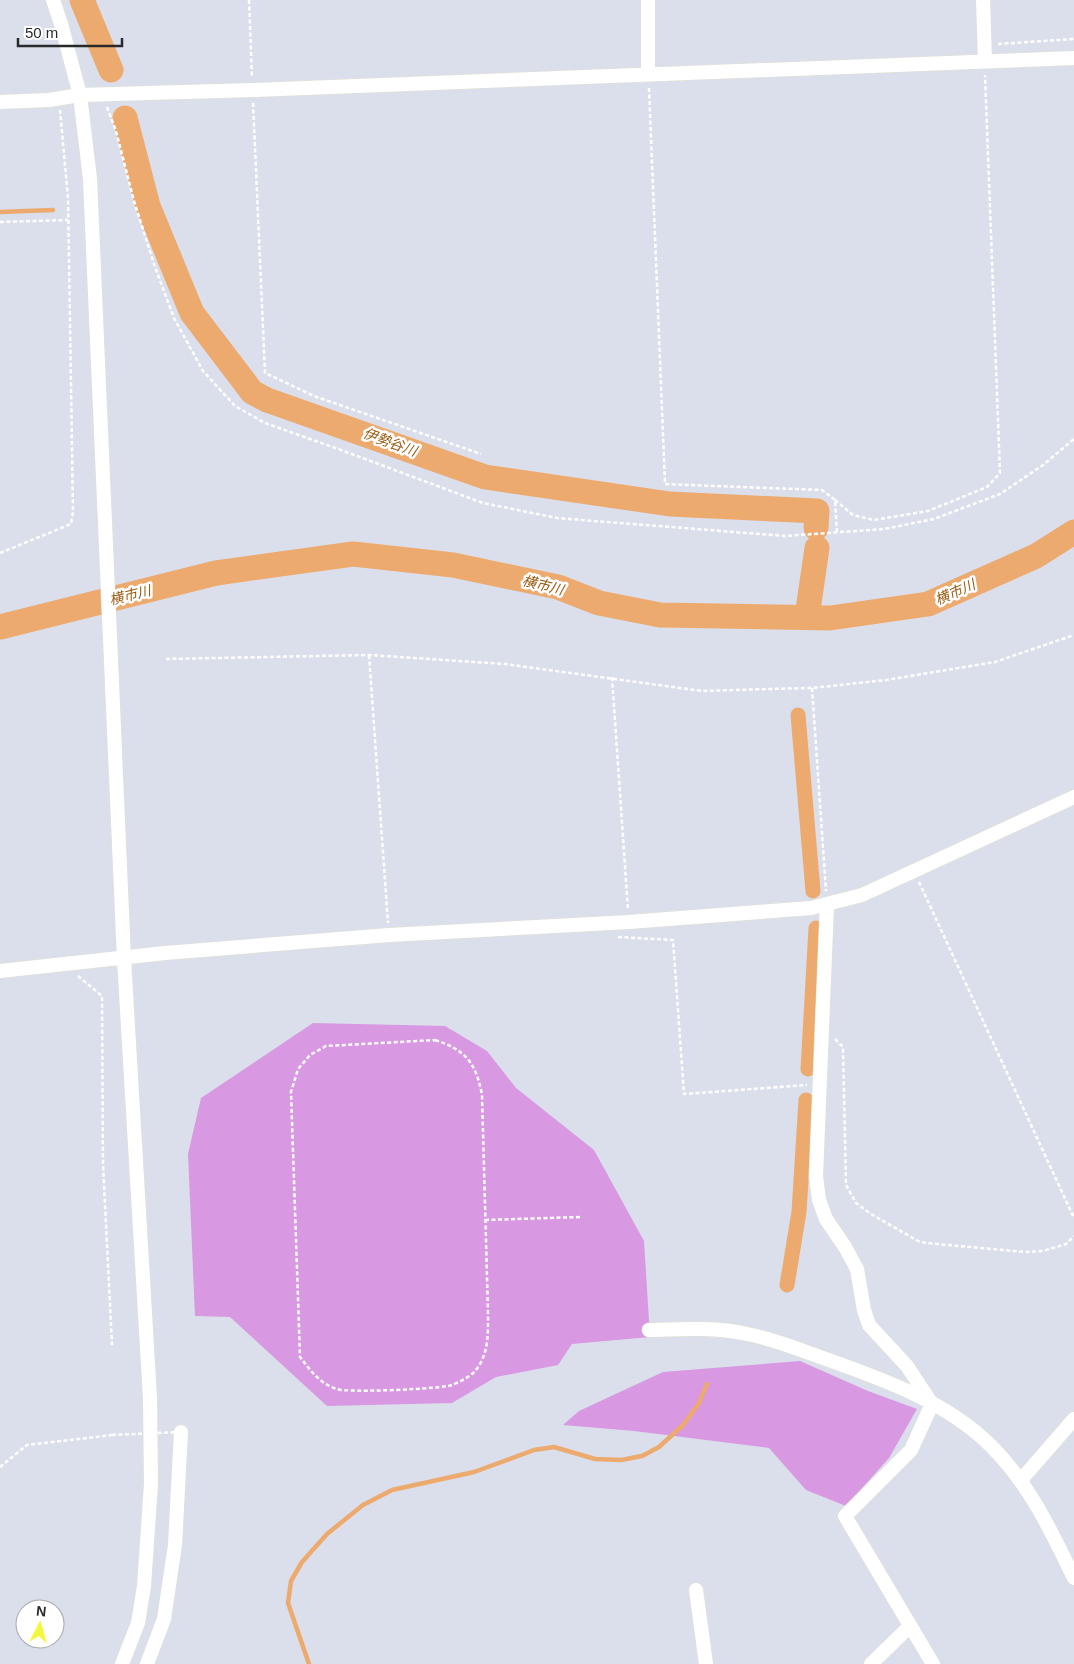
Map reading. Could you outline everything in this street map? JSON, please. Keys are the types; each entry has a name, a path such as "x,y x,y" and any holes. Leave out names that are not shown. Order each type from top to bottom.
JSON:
{"street":[{"path":"53,0 80,95 90,179 124,959 150,1398 151,1484 144,1586 138,1623 122,1664"},
{"path":"648,0 648,74"},
{"path":"982,0 985,61"},
{"path":"0,102 59,99 80,95 102,94 252,90 1074,58"},
{"path":"0,971 124,959 174,952 389,935 629,922 811,908 862,895 1074,797"},
{"path":"827,905 816,1176 818,1200 826,1219 857,1268 864,1310 869,1325 907,1366 932,1404"},
{"path":"650,1330 694,1328 747,1334 790,1346 844,1365 932,1404 974,1431 992,1447 1021,1480 1043,1516 1074,1578"},
{"path":"932,1404 911,1450 845,1516 933,1664"},
{"path":"1021,1480 1074,1420"},
{"path":"148,1664 164,1618 175,1545 181,1432"},
{"path":"696,1590 706,1664"},
{"path":"871,1664 910,1626"}],"path":[{"path":"249,0 265,373 314,396 480,454"},
{"path":"984,45 1074,39"},
{"path":"648,74 665,484 822,490 853,515 874,520 928,511 988,487 1000,473 985,61"},
{"path":"102,94 116,130 134,201 155,267 174,318 203,371 235,406 265,424 496,507 557,518 785,536 884,529 934,519 1000,494 1043,465 1074,440"},
{"path":"0,553 71,524 73,512 68,198 59,99"},
{"path":"0,222 68,220"},
{"path":"835,500 837,533"},
{"path":"166,659 369,656 505,664 702,690 812,688 886,680 995,662 1074,635"},
{"path":"369,656 389,935"},
{"path":"612,677 629,922"},
{"path":"812,688 827,905"},
{"path":"915,872 1074,1218"},
{"path":"611,935 620,938 673,940 684,1094 820,1084"},
{"path":"66,965 102,996 103,1164 112,1345"},
{"path":"822,1024 843,1047 846,1185 856,1203 871,1214 918,1241 926,1243 1043,1252 1066,1244 1074,1236"},
{"path":"435,1040 451,1045 468,1058 479,1079 482,1095 485,1220 488,1336 483,1359 473,1373 450,1386 360,1391 337,1390 316,1377 300,1357 298,1338 291,1092 298,1069 310,1055 326,1046 435,1040"},
{"path":"485,1220 580,1217"},
{"path":"0,1467 27,1445 112,1435 181,1432"}],"shaded area":[{"path":"313,1023 445,1026 487,1051 516,1088 594,1150 644,1241 650,1337 572,1344 558,1365 496,1377 452,1403 327,1406 230,1317 195,1316 188,1154 201,1098"},
{"path":"800,1361 868,1391 917,1409 889,1458 846,1506 806,1490 769,1448 634,1431 563,1425 579,1411 663,1372"}],"waterway":[{"name":"伊勢谷川","path":"82,0 111,70"},
{"name":"伊勢谷川","path":"125,118 148,206 192,313 252,392 267,400 485,477 670,504 817,511 816,528"},
{"path":"0,212 53,210"},
{"name":"横市川","path":"0,627 216,573 353,554 453,565 558,587 599,603 660,615 830,618 928,604 1036,556 1074,532"},
{"name":"伊勢谷川","path":"807,617 817,548"},
{"path":"798,715 813,891"},
{"path":"808,1069 816,928"},
{"path":"787,1285 799,1212 806,1100"},
{"path":"309,1664 288,1603 291,1581 302,1562 327,1534 363,1505 392,1490 474,1472 534,1450 554,1447 595,1459 621,1460 642,1456 659,1447 683,1425 699,1403 707,1384"}]}
